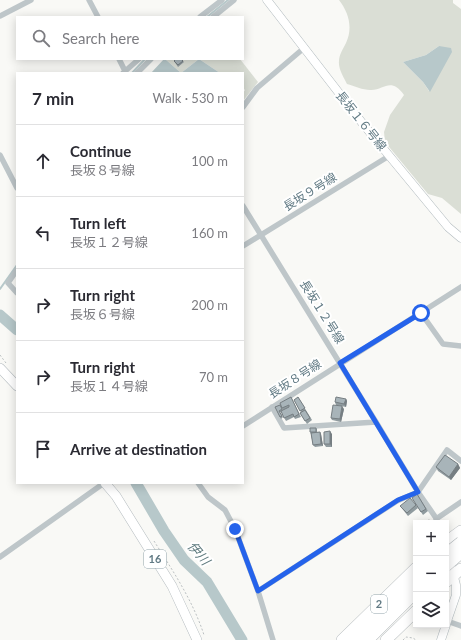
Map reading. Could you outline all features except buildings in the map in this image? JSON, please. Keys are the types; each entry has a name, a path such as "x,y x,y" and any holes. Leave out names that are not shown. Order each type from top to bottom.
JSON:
{"highway":[{"path":"449,540 461,531"},
{"path":"449,552 461,542"},
{"path":"449,563 461,553"},
{"name":"2","path":"342,640 413,571"},
{"path":"355,640 413,583"},
{"path":"368,640 413,595"},
{"path":"386,640 413,614"}],"main road":[{"path":"0,368 16,385"},
{"name":"16","path":"106,484 116,496 172,586 197,640"}],"street":[{"path":"0,16 31,0"},
{"path":"89,0 97,16"},
{"path":"201,16 222,0"},
{"path":"214,16 234,0"},
{"name":"長坂１６号線","path":"267,0 389,156 448,227 461,238"},
{"path":"244,106 257,88 304,48"},
{"path":"119,60 124,72 138,60"},
{"path":"138,72 150,60"},
{"path":"0,155 16,186"},
{"name":"長坂９号線","path":"244,245 389,156"},
{"name":"長坂１２号線","path":"244,208 436,520"},
{"path":"16,271 8,283 16,292"},
{"name":"長坂８号線","path":"244,425 461,287"},
{"path":"421,313 443,344 461,346"},
{"path":"272,407 284,428 376,422"},
{"path":"258,591 398,500 418,492 447,450 461,461"},
{"path":"0,557 104,484"},
{"path":"199,484 208,497 225,510 235,529 258,591 273,640"},
{"path":"438,520 461,502"},
{"path":"448,556 456,586 456,595 449,615"},
{"path":"449,624 461,626"},
{"path":"441,640 445,628"}],"path":[{"path":"403,640 406,637 416,640"}],"shaded area":[{"path":"339,0 453,0 453,3 461,9 461,214 442,198 428,194 385,142 384,132 390,115 404,95 399,89 391,85 375,90 367,90 347,84 339,67 341,52 346,43 349,32 349,21","holes":["439,46 430,91 403,62 426,55"]},
{"path":"439,46 451,48 452,52 430,92 423,82 403,62 426,55"},
{"path":"163,60 166,60 180,72 152,72"},
{"path":"166,60 198,60 182,72 180,72"},
{"path":"198,60 200,60 218,72 182,72"},
{"path":"200,60 241,60 258,82 244,100 244,72 218,72"}],"waterway":[{"path":"208,16 228,0"},
{"path":"133,72 144,60"},
{"path":"0,289 16,266"},
{"name":"伊川","path":"0,315 16,329"},
{"name":"伊川","path":"137,484 164,531 184,560 207,582 242,640"}],"route":[{"path":"235,529 258,591 398,500 418,492 340,363 421,313"}]}
